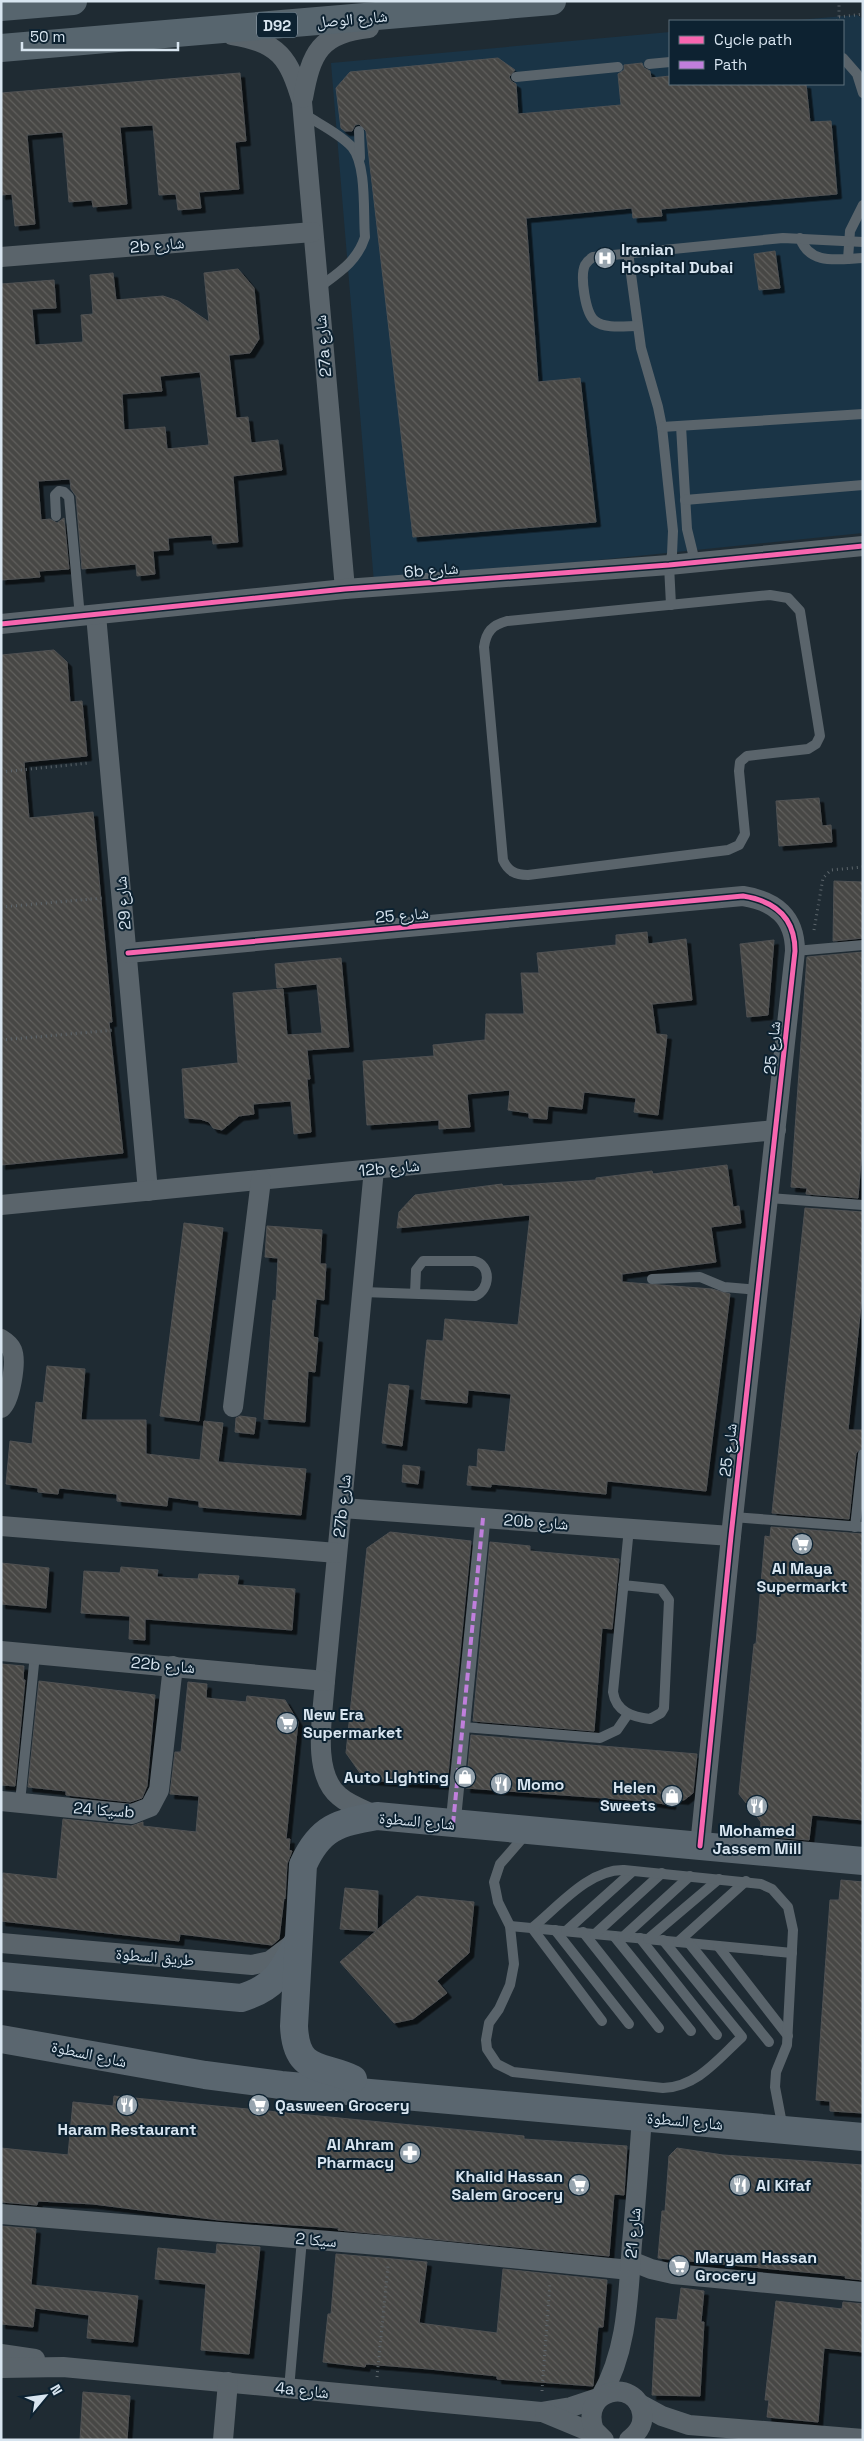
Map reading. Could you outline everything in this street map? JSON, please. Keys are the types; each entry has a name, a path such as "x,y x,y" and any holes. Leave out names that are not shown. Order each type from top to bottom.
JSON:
{"main road":[{"path":"1,8 73,1"},
{"name":"شارع الوصل","path":"1,48 552,1"},
{"name":"شارع السطوة","path":"1,1976 241,1998 257,1993 272,1984 283,1970 300,1938 304,1865 312,1846 327,1831 346,1821 377,1816 863,1861"},
{"path":"300,1938 294,2026 298,2049 313,2066 348,2076 373,2092"},
{"name":"شارع السطوة","path":"1,2039 205,2076 863,2137"}],"street":[{"name":"27a شارع","path":"302,108 308,70 323,44 337,34 400,23 416,14"},
{"name":"27a شارع","path":"208,31 254,38 268,44 279,53 289,64 302,108 345,589"},
{"name":"2b شارع","path":"1,258 314,232"},
{"name":"6b شارع","path":"1,624 345,589 669,565 863,546"},
{"name":"شارع 29","path":"88,616 110,761 148,1191"},
{"name":"شارع 25","path":"128,952 743,896 761,899 777,908 788,921 795,938 795,951 732,1527 700,1846"},
{"name":"12b شارع","path":"1,1205 776,1130"},
{"name":"27b شارع","path":"374,1170 325,1681 322,1768 328,1784 339,1796 377,1816"},
{"path":"232,1407 261,1180"},
{"path":"1,1340 9,1345 14,1357 9,1400 1,1408"},
{"name":"20b شارع","path":"342,1508 628,1528 732,1527"},
{"path":"453,1824 483,1518"},
{"path":"1,1526 337,1553"},
{"name":"22b شارع","path":"1,1651 325,1681"},
{"name":"سيكا 24b","path":"11,1802 132,1814 142,1812 150,1807 160,1790 173,1666"},
{"name":"طريق السطوة","path":"1,1943 252,1966 270,1961 300,1938"},
{"name":"شارع 21","path":"600,2438 594,2430 591,2416 592,2410 613,2374 621,2350 631,2265 642,2117"},
{"name":"سيكا 2","path":"1,2214 390,2246 552,2262 631,2265 673,2274 863,2292"},
{"name":"شارع 21","path":"621,2350 642,2419 633,2437"},
{"name":"4a شارع","path":"1,2354 24,2356 63,2367"},
{"name":"4a شارع","path":"1,2368 63,2367 540,2412 571,2407 615,2392 622,2392 636,2401"},
{"path":"223,2440 228,2382"},
{"path":"636,2401 662,2416 689,2425 863,2439"},
{"name":"4a شارع","path":"540,2412 600,2438"},
{"path":"633,2437 689,2425"}],"lane":[{"path":"844,59 857,74 863,93"},
{"path":"649,64 669,62"},
{"path":"516,77 618,67"},
{"path":"302,108 345,141 356,152 361,166"},
{"path":"318,288 350,264 362,248 365,238 359,131"},
{"path":"848,259 848,242 854,221 863,205"},
{"path":"800,238 805,249 816,257 863,258"},
{"path":"637,326 601,324 587,310 583,273 588,260 593,256 800,238 863,242"},
{"path":"628,252 637,326 644,363 658,407 662,427 673,531 672,554 669,565 671,605"},
{"path":"662,427 863,414"},
{"path":"682,426 688,534 696,562"},
{"path":"685,500 863,485"},
{"path":"56,516 55,495 59,491 64,492 69,498 88,616"},
{"path":"770,595 788,598 795,604 803,619 820,731 818,740 808,749 752,755 743,758 739,766 745,834 739,845 734,849 528,875 515,874 503,860 484,647 485,637 498,623 507,621 671,605 770,595"},
{"path":"795,951 863,945"},
{"path":"769,1198 863,1204"},
{"path":"362,1292 415,1294 475,1296 480,1294 486,1285 486,1269 474,1260 423,1261 416,1270 415,1294"},
{"path":"652,1279 700,1277 724,1288 759,1290"},
{"path":"732,1527 859,1527 863,1454"},
{"path":"623,1585 661,1589 669,1600 664,1708 661,1713 650,1719 628,1714 618,1706 613,1692 628,1528"},
{"path":"11,1802 35,1654"},
{"path":"463,1727 590,1739 609,1735 617,1730 628,1714"},
{"path":"530,1831 506,1856 496,1873 495,1892 510,1926 514,1964 510,1985 499,2009 489,2022 486,2040 492,2057 505,2069 513,2072 673,2088 682,2086 698,2077 742,2038 663,1940"},
{"path":"532,1928 593,1877 613,1870 746,1881 772,1889 788,1907 792,1918 788,2045 776,2072 774,2087 783,2130"},
{"path":"560,1930 633,1871"},
{"path":"595,1934 662,1873"},
{"path":"619,1936 690,1876"},
{"path":"644,1939 719,1879"},
{"path":"678,1942 746,1881"},
{"path":"510,1926 792,1953"},
{"path":"532,1928 602,2021"},
{"path":"560,1930 629,2024"},
{"path":"582,1932 659,2028"},
{"path":"619,1936 691,2031"},
{"path":"644,1939 717,2035"},
{"path":"689,1943 769,2042"},
{"path":"718,1946 788,2036"},
{"path":"289,2389 302,2239"}],"path":[{"path":"838,1 838,20"},
{"path":"839,17 863,14"},
{"path":"1,772 110,761"},
{"path":"795,951 813,932 816,926 821,884 826,874 837,869 863,867"},
{"path":"1,907 123,896"},
{"path":"1,1040 135,1028"},
{"path":"375,2397 390,2246"},
{"path":"540,2412 552,2262"}],"shaded area":[{"name":"Iranian Hospital Dubai","path":"857,15 863,19 863,533 374,583 331,63 669,32 669,85 844,85 844,20 797,20"}],"building":[{"path":"498,58 515,70 509,77 516,84 518,114 621,105 618,74 624,70 624,65 642,63 644,68 650,71 651,78 669,76 669,85 806,85 810,122 831,121 837,194 661,209 662,216 633,218 632,208 526,218 538,382 580,378 596,522 413,537 366,131 359,124 355,125 352,131 345,131 341,128 336,88 350,72"},
{"path":"240,73 246,141 235,142 239,189 199,192 201,208 178,210 176,194 159,195 153,125 120,127 127,204 93,207 92,200 69,202 63,132 27,135 35,224 15,226 12,194 1,195 1,93"},
{"path":"775,251 780,288 759,290 754,254"},
{"path":"238,269 254,288 259,339 250,353 229,355 236,418 248,417 251,443 278,440 282,470 233,476 238,542 213,544 212,535 168,538 169,550 153,551 155,574 137,576 136,564 82,569 76,496 71,489 70,479 38,481 41,520 50,519 57,523 64,518 69,569 39,571 40,577 1,580 1,284 54,280 56,308 32,309 35,345 83,342 81,315 93,314 90,275 113,273 116,300 163,296 178,301 209,322 204,273","holes":["200,372 209,445 167,449 165,427 124,430 122,394 162,391 160,376"]},
{"path":"54,650 67,662 70,702 82,701 87,756 24,762 29,818 93,812 112,1022 109,1022 123,1153 1,1165 1,655"},
{"path":"819,798 822,826 831,825 832,842 779,846 776,801"},
{"path":"834,881 863,882 863,938 833,941"},
{"path":"647,932 648,944 686,939 692,1000 652,1004 656,1034 667,1035 658,1115 634,1112 636,1098 584,1092 582,1109 548,1106 547,1119 529,1118 529,1113 508,1110 510,1090 467,1094 470,1127 439,1129 439,1120 367,1125 363,1061 434,1056 433,1045 485,1040 486,1014 524,1014 521,973 539,973 537,953 616,945 616,935"},
{"path":"774,940 768,1015 747,1017 740,944"},
{"path":"863,952 863,1135 858,1198 806,1194 807,1188 791,1187 807,957"},
{"path":"341,958 349,1047 307,1050 310,1079 307,1079 311,1132 294,1134 291,1101 253,1104 254,1114 239,1116 222,1130 213,1128 209,1122 200,1119 185,1118 182,1069 238,1063 233,993 283,989 287,1035 322,1033 317,984 277,988 275,964"},
{"path":"727,1165 733,1207 739,1206 741,1223 711,1227 716,1262 622,1274 622,1282 712,1289 730,1294 706,1491 607,1481 606,1494 491,1484 491,1487 467,1485 469,1466 477,1467 478,1449 505,1452 511,1394 468,1390 467,1403 421,1399 427,1340 443,1341 445,1319 518,1325 530,1215 397,1228 399,1212 415,1195 502,1184 503,1186 596,1180 596,1178 652,1171 653,1174"},
{"path":"805,1208 863,1212 863,1286 848,1430 863,1430 863,1447 856,1453 849,1519 772,1513"},
{"path":"184,1223 223,1228 199,1421 160,1416"},
{"path":"267,1226 322,1230 320,1264 326,1264 324,1300 316,1299 313,1337 318,1338 315,1372 308,1371 305,1422 264,1419 273,1300 276,1301 278,1258 265,1257"},
{"path":"47,1366 85,1369 81,1420 146,1420 146,1454 200,1460 204,1421 223,1423 218,1462 306,1469 301,1515 199,1507 199,1501 168,1497 167,1506 117,1501 117,1494 59,1488 58,1494 38,1492 38,1488 6,1484 10,1441 32,1444 36,1402 43,1403"},
{"path":"389,1384 409,1386 402,1446 382,1443"},
{"path":"240,1416 256,1418 254,1434 235,1432 236,1418"},
{"path":"403,1465 420,1467 418,1484 402,1482"},
{"path":"771,1527 863,1534 863,1820 812,1815 809,1840 760,1836 761,1822 739,1794 754,1644 756,1644 765,1536 770,1537"},
{"path":"390,1532 471,1541 447,1785 365,1780 346,1753 367,1548"},
{"path":"490,1542 530,1546 530,1551 619,1559 612,1629 602,1628 594,1731 473,1721"},
{"path":"1,1563 49,1568 46,1608 1,1604"},
{"path":"121,1567 158,1570 157,1577 198,1579 199,1574 239,1576 237,1585 295,1589 292,1630 145,1619 145,1640 129,1639 130,1616 81,1613 84,1571 120,1573"},
{"path":"1,1664 24,1666 23,1680 25,1680 15,1786 1,1785"},
{"path":"39,1681 155,1695 147,1786 142,1798 130,1802 66,1795 66,1791 28,1787"},
{"path":"188,1682 207,1684 206,1698 246,1702 247,1696 285,1700 298,1722 286,1839 290,1839 289,1850 292,1851 287,1864 285,1899 279,1939 272,1945 180,1934 179,1941 1,1921 3,1873 57,1879 63,1819 131,1826 143,1822 143,1826 196,1832 199,1796 170,1794 175,1752 181,1752"},
{"path":"471,1735 697,1754 693,1793 684,1800 672,1799 671,1805 645,1801 466,1788"},
{"path":"841,1880 863,1882 863,2113 830,2111 830,2101 816,2100 830,1900 839,1900"},
{"path":"345,1888 378,1891 377,1930 417,1896 474,1902 469,1953 437,1981 447,1993 413,2019 394,2023 340,1962 376,1931 340,1929"},
{"path":"114,2096 524,2136 524,2139 627,2146 624,2195 614,2194 609,2256 338,2230 339,2228 219,2220 93,2204 38,2201 37,2205 1,2202 1,2148 68,2155 73,2102 113,2106"},
{"path":"677,2148 723,2155 863,2165 863,2280 845,2278 846,2276 658,2258 662,2211 665,2211 669,2156"},
{"path":"1,2226 36,2229 31,2285 138,2296 133,2342 87,2338 89,2315 35,2308 33,2327 1,2324"},
{"path":"217,2244 260,2247 249,2354 201,2350 206,2284 155,2279 158,2248 216,2254"},
{"path":"336,2254 427,2262 419,2323 497,2333 503,2269 607,2280 603,2327 598,2327 593,2386 497,2379 497,2376 429,2369 366,2364 365,2367 323,2362 328,2314 331,2314"},
{"path":"681,2288 704,2291 701,2322 704,2322 700,2396 652,2395 656,2318 677,2320"},
{"path":"776,2301 842,2309 843,2302 863,2304 863,2352 824,2348 818,2422 767,2417 769,2400 765,2400"},
{"path":"83,2392 130,2396 127,2440 80,2440"}],"marked path":[{"path":"453,1824 483,1518"}],"cycle path":[{"path":"1,624 345,589 669,565 863,546"},
{"path":"128,953 743,896 765,902 774,907 787,920 794,939 795,951 731,1536 700,1846"}],"place":[{"name":"Iranian Hospital Dubai","path":"605,258"},
{"name":"Al Maya Supermarkt","path":"802,1544"},
{"name":"New Era Supermarket","path":"287,1723"},
{"name":"Auto LIghting","path":"465,1777"},
{"name":"Momo","path":"501,1784"},
{"name":"Helen Sweets","path":"672,1796"},
{"name":"Mohamed Jassem Mill","path":"757,1806"},
{"name":"Haram Restaurant","path":"127,2105"},
{"name":"Qasween Grocery","path":"259,2105"},
{"name":"Al Ahram Pharmacy","path":"410,2153"},
{"name":"Khalid Hassan Salem Grocery","path":"579,2185"},
{"name":"Al Kifaf","path":"740,2185"},
{"name":"Maryam Hassan Grocery","path":"679,2266"}]}
